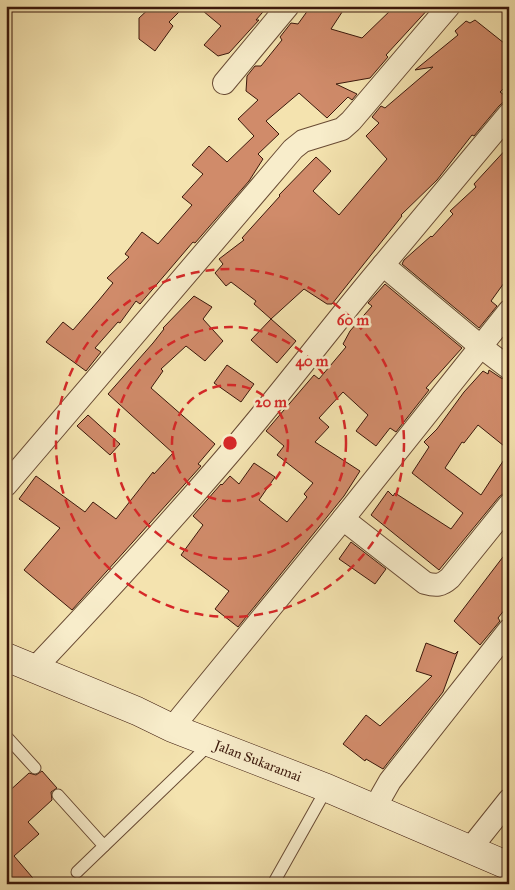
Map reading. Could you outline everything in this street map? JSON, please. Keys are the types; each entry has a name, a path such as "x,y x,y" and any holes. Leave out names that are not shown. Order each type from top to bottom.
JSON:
{"street":[{"path":"224,83 288,6"},
{"path":"6,485 293,149 304,141 342,129 449,6"},
{"path":"35,668 209,477 509,114"},
{"path":"383,265 509,368"},
{"path":"172,728 343,519 509,311"},
{"path":"343,519 425,583 435,586 443,584 450,578 509,505"},
{"path":"374,809 390,781 509,630"},
{"name":"Jalan Sukaramai","path":"7,658 137,711 172,728 327,788 509,866"},
{"path":"470,849 509,800"}],"lane":[{"path":"6,736 35,768"},
{"path":"77,872 212,743"},
{"path":"273,884 327,788"},
{"path":"58,795 104,846"}],"building":[{"path":"152,6 185,6 169,22 173,26 155,51 139,39 139,18"},
{"path":"197,6 268,6 256,20 259,20 229,53 218,56 204,45 221,26"},
{"path":"311,6 346,6 331,29 362,38 395,6 431,6 386,55 388,57 370,78 336,84 357,94 352,100 348,97 327,118 299,93 266,121 279,134 258,154 263,159 249,181 140,304 136,301 120,323 118,322 95,348 101,352 86,371 46,342 63,322 73,330 113,283 107,278 129,257 125,254 142,232 158,244 192,205 182,197 203,174 192,165 209,146 227,162 254,136 238,119 258,100 246,91 247,76 255,66 261,66 282,40 280,37 291,23 298,24"},
{"path":"475,20 509,47 509,83 500,92 508,98 474,136 472,135 437,180 401,215 332,304 327,304 304,289 271,319 254,304 256,301 231,282 226,286 215,273 223,264 219,259 244,240 242,238 279,195 316,157 331,171 313,191 339,215 387,159 366,136 379,123 372,117 381,106 385,108 433,67 415,70 458,35 455,31 466,21 470,23"},
{"path":"509,146 509,276 491,301 497,306 479,328 402,264 404,260 432,237 453,214 450,211 476,187 474,184"},
{"path":"385,284 462,348 426,388 429,390 396,432 390,428 376,446 356,431 368,415 343,392 319,418 329,427 315,442 360,471 344,496 238,627 215,609 229,591 181,555 203,525 193,516 230,476 239,484 254,463 275,477 259,500 287,522 307,497 304,494 313,483 277,455 284,446 266,431 314,375 319,379 346,347 343,344 350,331 372,306 368,303"},
{"path":"194,296 212,307 203,319 223,341 205,361 186,346 161,369 163,371 151,388 215,444 198,464 201,466 72,610 24,570 60,528 19,499 36,476 85,512 93,502 116,519 153,472 154,474 173,453 108,394 153,343 163,328"},
{"path":"271,319 296,341 277,363 251,340"},
{"path":"227,365 254,384 241,402 214,383"},
{"path":"489,370 509,381 509,450 478,425 464,443 462,442 445,468 481,495 509,452 509,492 499,497 439,570 371,515 388,491 393,496 395,493 451,529 463,513 412,473 429,447 424,442 437,429 464,392 483,371 488,374"},
{"path":"88,415 120,444 110,455 77,426"},
{"path":"351,542 386,569 375,584 339,559"},
{"path":"509,549 509,604 498,618 500,621 480,645 454,621"},
{"path":"426,643 455,654 458,651 443,692 383,769 366,759 365,761 343,744 366,715 380,726 432,676 416,671"},
{"path":"42,771 57,788 51,792 52,800 28,822 39,834 14,856 38,884 6,884 6,794 29,773 36,775"}]}
